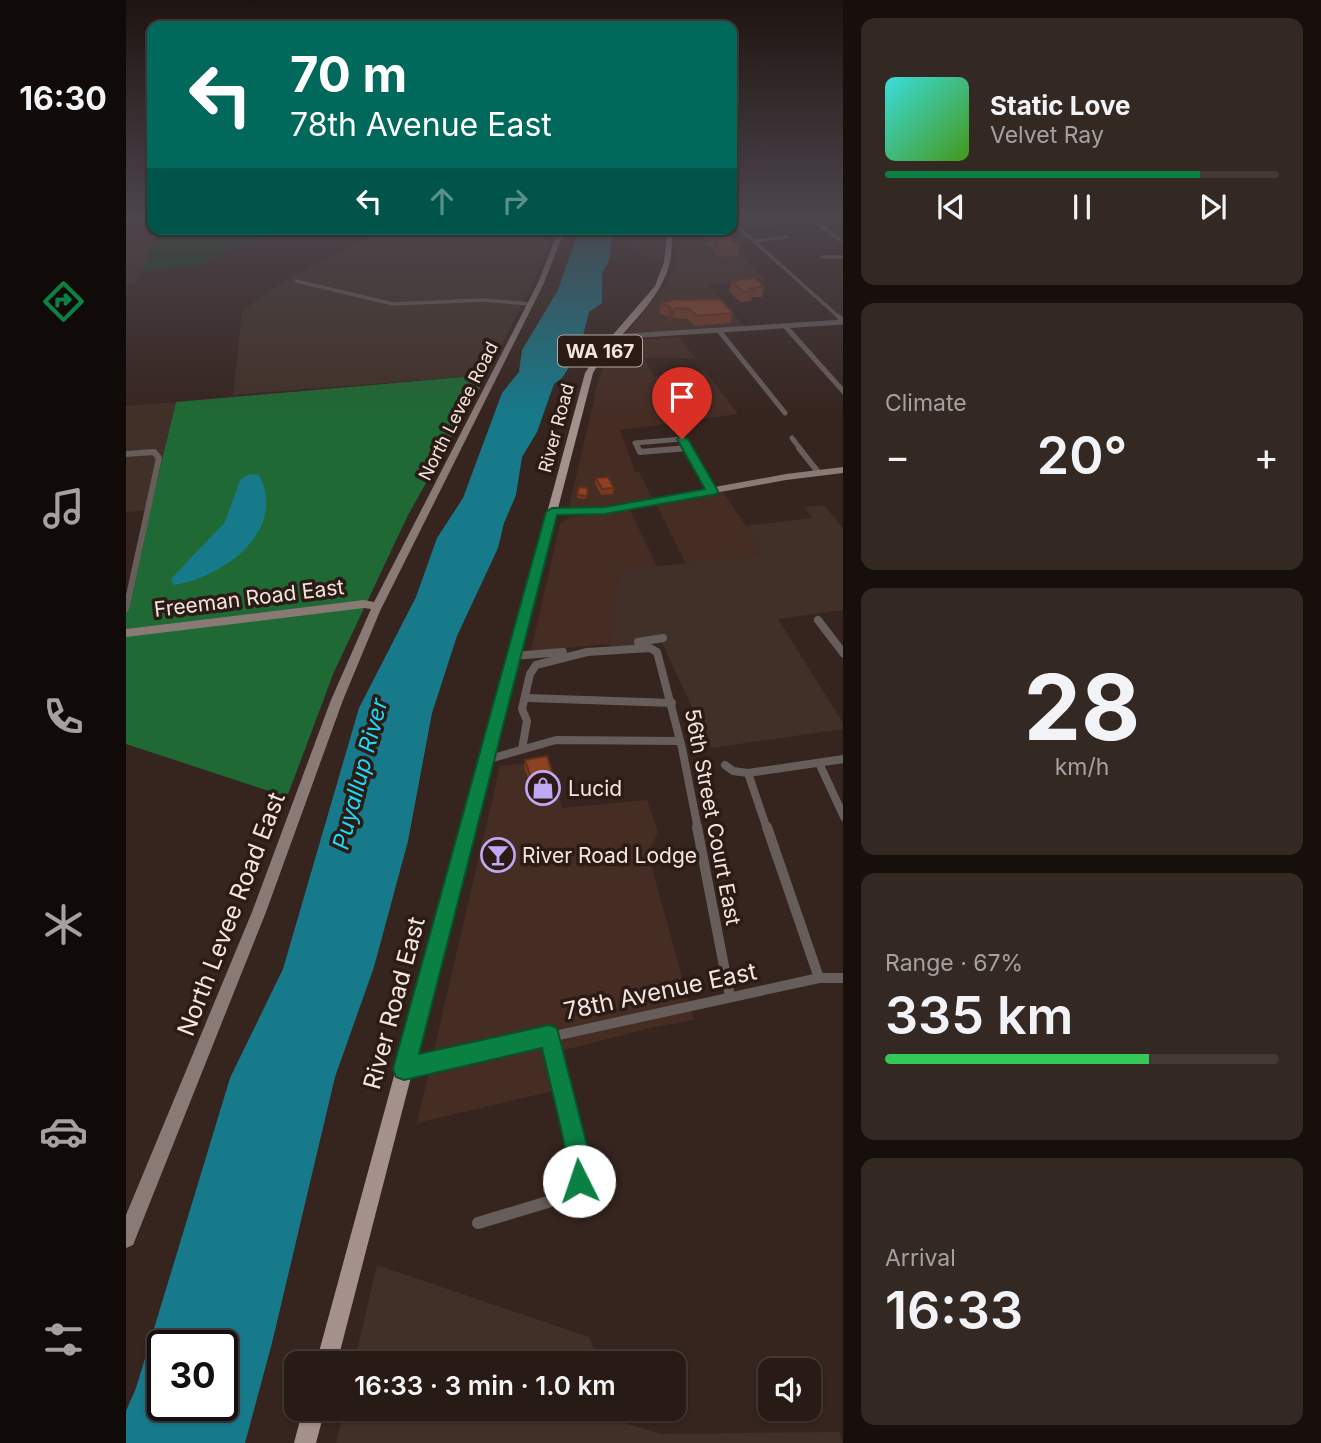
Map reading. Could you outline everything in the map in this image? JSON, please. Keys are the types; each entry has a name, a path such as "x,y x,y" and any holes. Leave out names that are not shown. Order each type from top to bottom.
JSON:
{"main road":[{"name":"River Road","path":"513,656 589,373 611,337 659,282"},
{"name":"River Road East","path":"329,1351 513,656"},
{"path":"305,1443 311,1421"}],"street":[{"path":"302,282 393,304 483,300 530,304"},
{"name":"North Levee Road","path":"378,606 539,282"},
{"path":"799,282 843,322"},
{"path":"611,337 647,337 843,322"},
{"path":"786,327 843,392"},
{"path":"720,332 785,413"},
{"path":"792,438 818,472"},
{"path":"688,448 640,452 635,443 682,439 688,448 712,491"},
{"path":"126,454 157,454 159,458 126,610"},
{"path":"552,512 605,510 818,472 843,470"},
{"name":"Freeman Road East","path":"126,633 364,604 378,606"},
{"name":"North Levee Road East","path":"126,1238 258,912 337,700 378,606"},
{"path":"818,620 840,644 843,654"},
{"path":"513,656 663,638"},
{"name":"56th Street Court East","path":"529,698 529,675 540,662 643,646 652,648 660,656 672,703 730,997"},
{"path":"522,749 527,721 522,709 529,698 672,703"},
{"path":"486,760 556,740 678,741"},
{"path":"725,765 733,771 748,774 843,759"},
{"path":"819,763 843,817"},
{"path":"748,774 819,978"},
{"name":"78th Avenue East","path":"404,1069 819,978 843,978"},
{"path":"478,1223 561,1198 576,1186 581,1169 549,1036"}],"shaded area":[{"path":"283,282 533,282 487,375 233,395 242,311"},
{"path":"668,282 731,282 707,284 746,328 626,334"},
{"path":"679,337 695,358 644,358 654,376 705,371 738,414 620,430 635,472 639,472 652,498 595,508 569,507 598,382 607,359 619,342"},
{"path":"176,402 150,510 126,512 126,406"},
{"path":"723,492 765,554 686,564 656,504"},
{"path":"824,505 843,528 843,610 778,619 843,723 843,729 711,748 662,643 609,650 619,571 764,554 746,526 812,518 804,507"},
{"path":"630,510 657,567 619,572 610,644 531,651 560,524 570,517"},
{"path":"550,760 562,808 647,800 658,832 648,854 694,1020 650,1028 545,1055 553,1091 417,1123 500,766"},
{"path":"377,1265 589,1337 594,1351 357,1351"},
{"path":"341,1421 622,1421 661,1434 839,1432 843,1443 336,1443"}],"green space":[{"path":"487,375 408,515 334,672 287,797 126,744 126,610 176,402"}],"water":[{"name":"Puyallup River","path":"561,282 602,282 602,303 589,312 579,352 562,378 554,384 537,432 522,457 516,495 504,523 498,548 457,636 432,713 408,841 374,967 335,1077 272,1343 245,1443 126,1443 126,1411 147,1352 147,1421 238,1421 238,1330 154,1330 230,1078 283,969 359,708 416,597 437,538 463,498 502,393 519,372 522,350"},
{"path":"249,474 259,475 266,495 265,514 258,532 246,548 231,561 193,580 174,585 171,579 225,522 240,480"}],"building":[{"path":"733,282 759,282 764,287 750,288 754,291 743,292"},
{"path":"720,299 733,313 698,316 689,309 675,308 670,312 670,307 661,303 674,300"},
{"path":"608,477 614,488 602,489 596,478"},
{"path":"579,487 588,488 587,496 577,495"},
{"name":"Lucid","path":"547,756 557,789 536,793 525,760"}],"place":[{"name":"Lucid","path":"543,788"},
{"name":"River Road Lodge","path":"498,855"}],"route":[{"path":"579,1181 581,1169 577,1149 549,1036 404,1069 552,512 605,510 712,491 682,439"}]}
